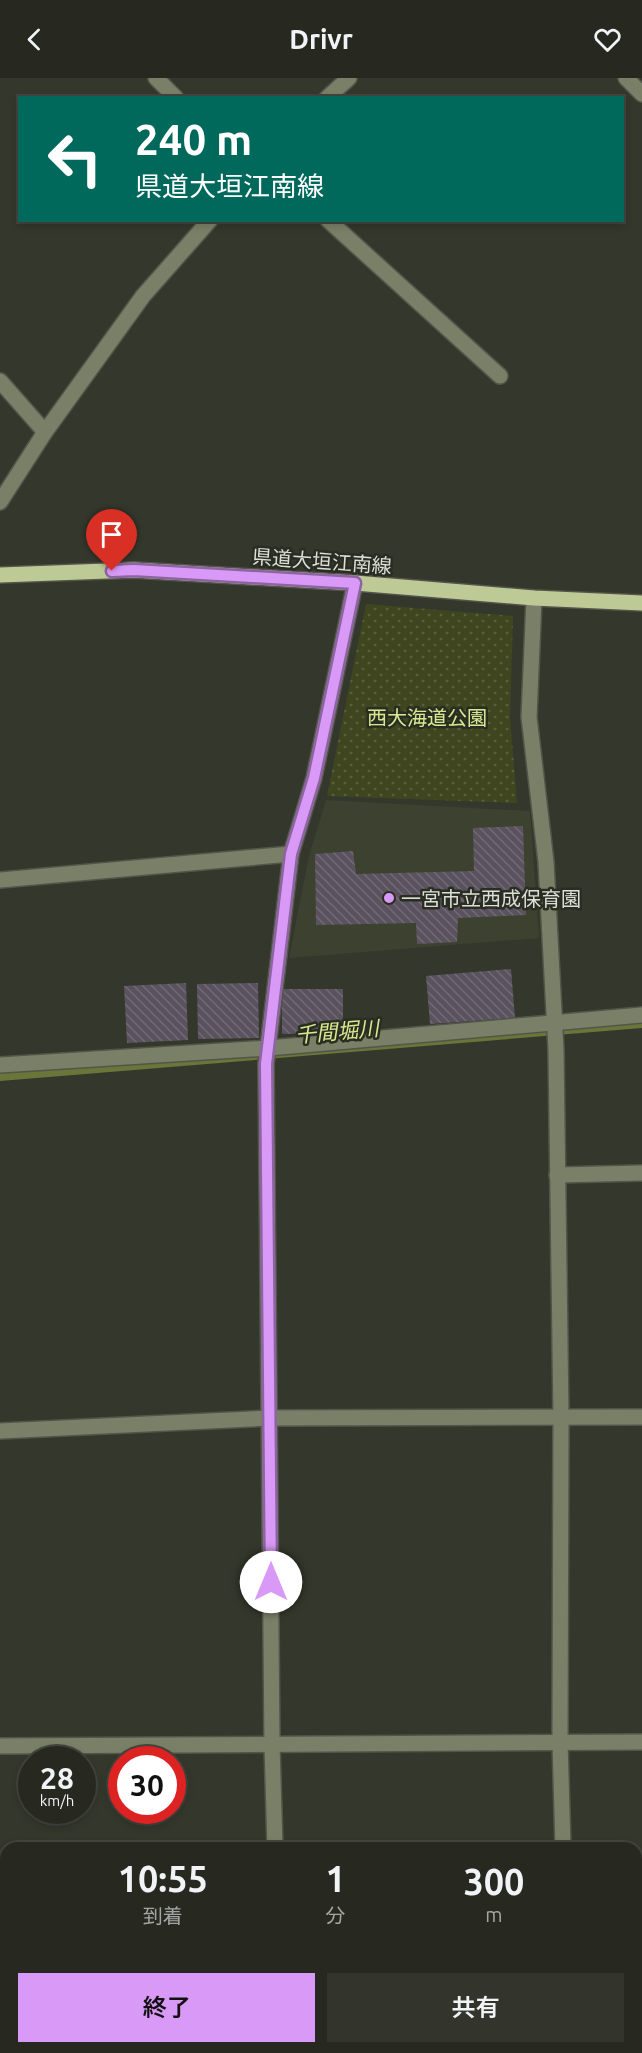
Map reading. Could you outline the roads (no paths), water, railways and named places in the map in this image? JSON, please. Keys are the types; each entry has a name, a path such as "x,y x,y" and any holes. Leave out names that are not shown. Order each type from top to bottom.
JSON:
{"main road":[{"name":"県道大垣江南線","path":"0,576 134,570 642,603"}],"street":[{"path":"156,78 174,96"},
{"path":"329,96 349,78"},
{"path":"626,78 642,94"},
{"path":"0,502 45,432 143,296 208,222"},
{"path":"330,222 500,376"},
{"path":"0,381 45,432"},
{"path":"275,1842 266,1064 291,854 314,778 355,583"},
{"path":"534,597 529,717 546,862 556,1050 561,1417 560,1742 563,1842"},
{"path":"0,880 291,854"},
{"path":"0,1065 269,1048 555,1025 642,1014"},
{"path":"557,1175 642,1173"},
{"path":"0,1431 270,1418 642,1417"},
{"path":"0,1746 642,1742"}],"waterway":[{"name":"千間堀川","path":"0,1077 642,1024"}],"place":[{"name":"一宮市立西成保育園","path":"389,898"}],"park label":[{"name":"西大海道公園","path":"427,717"}]}
